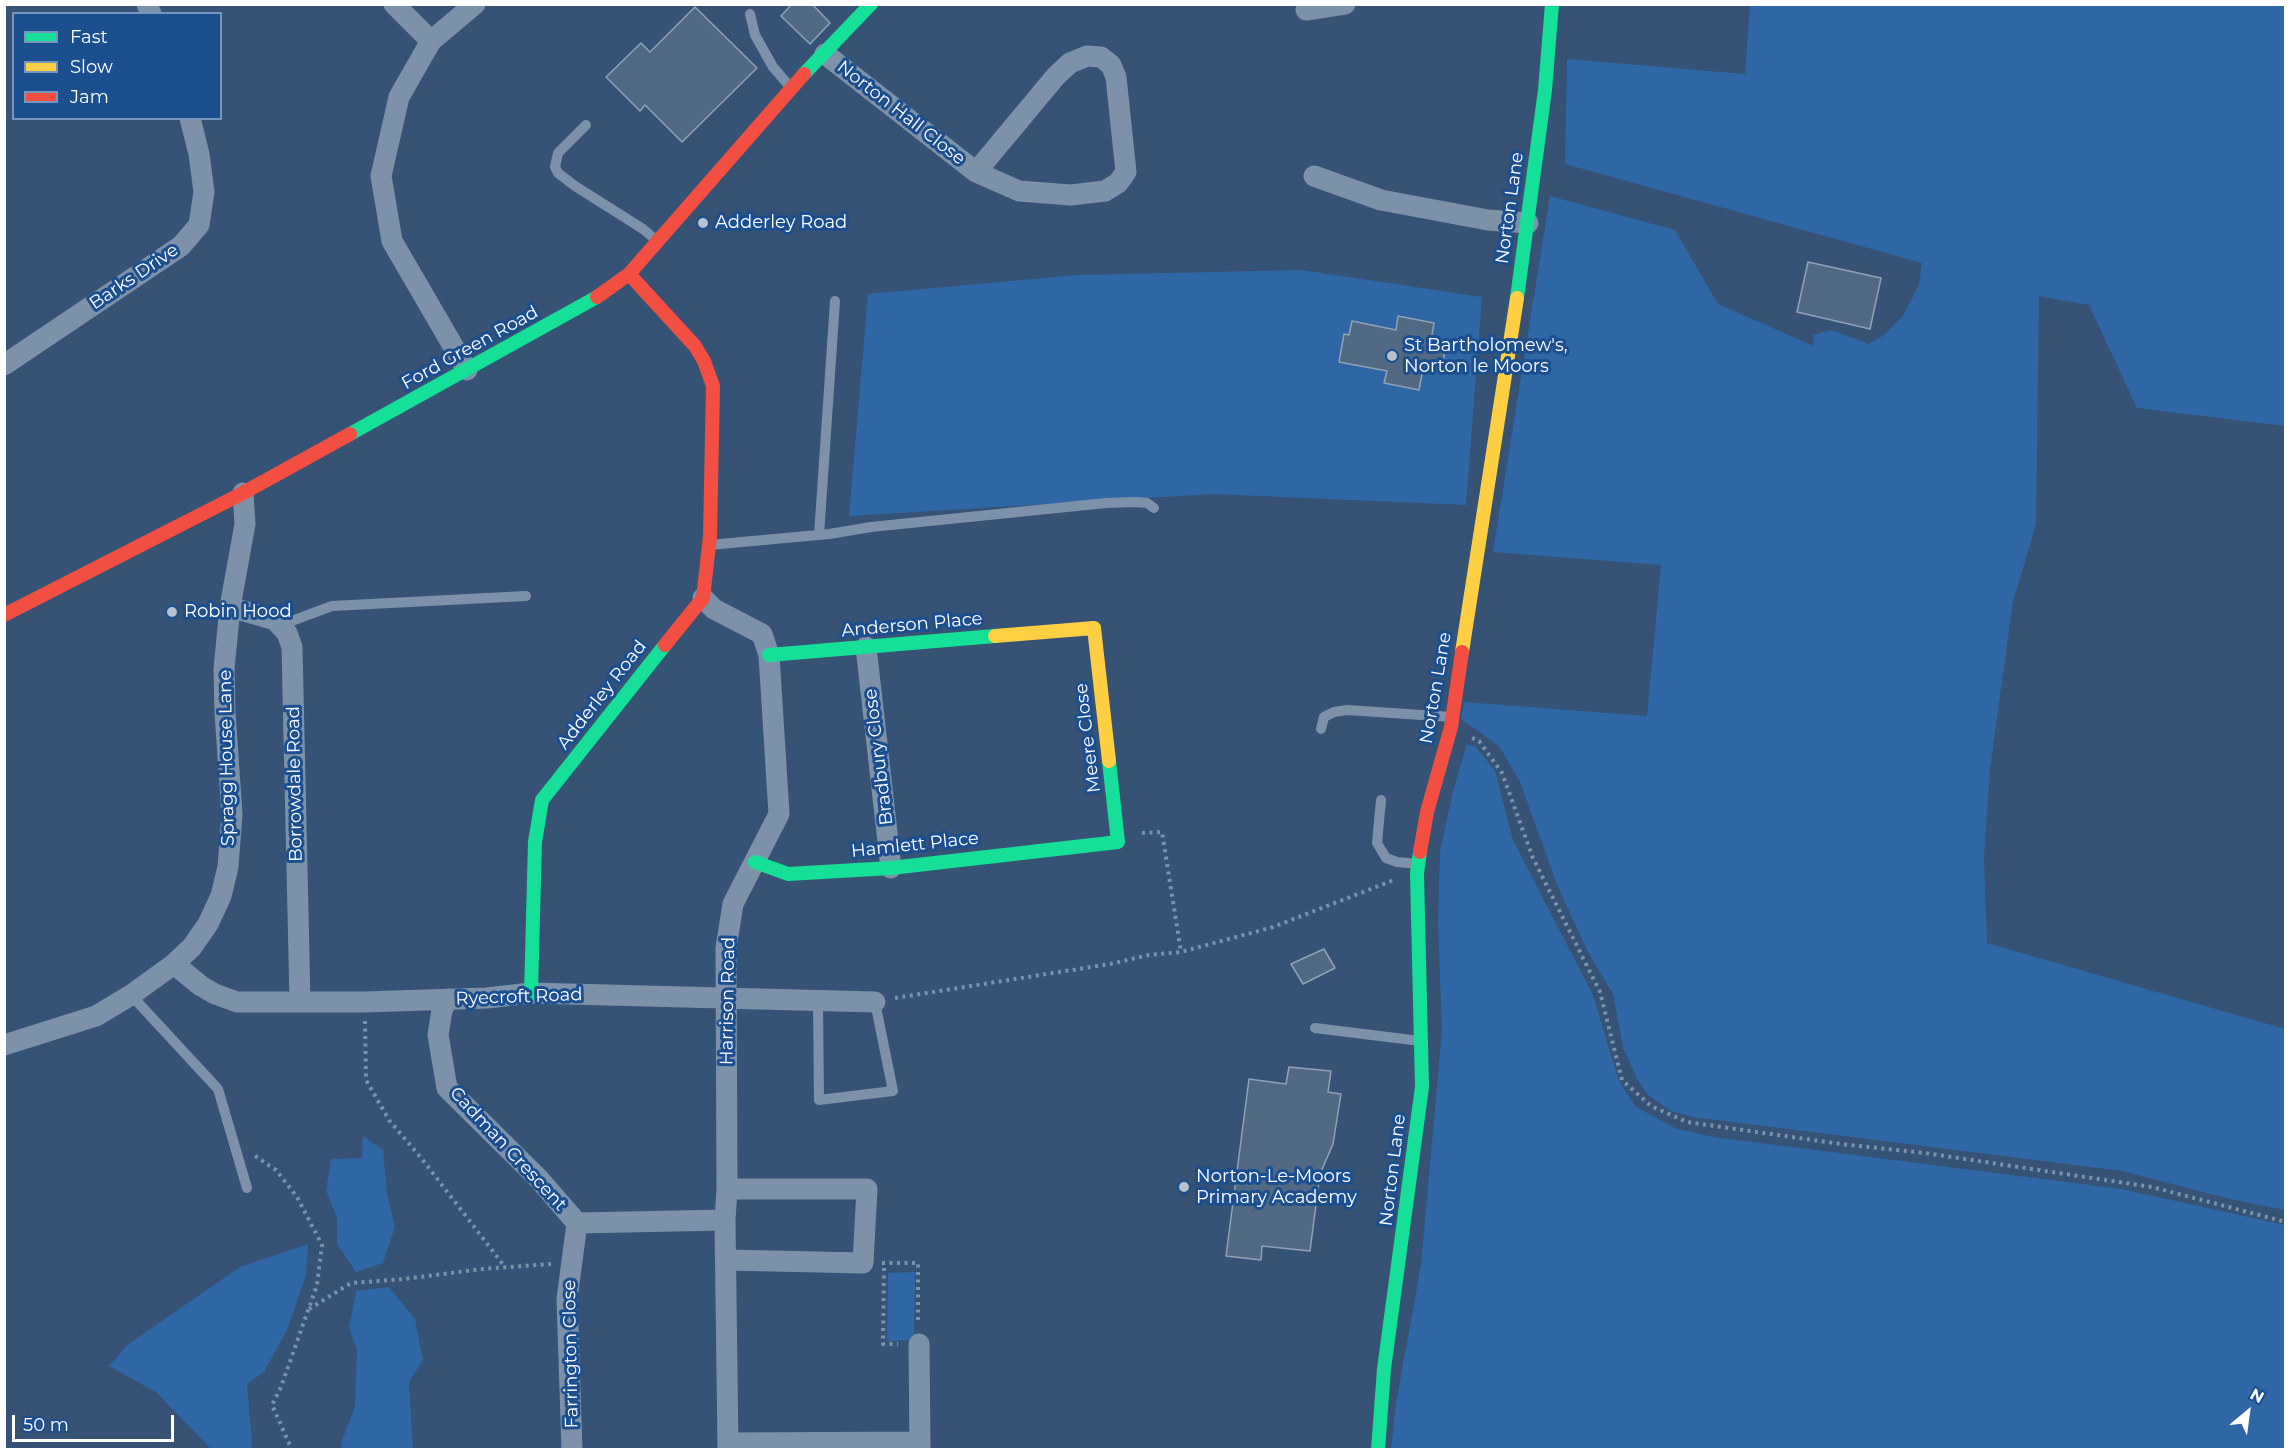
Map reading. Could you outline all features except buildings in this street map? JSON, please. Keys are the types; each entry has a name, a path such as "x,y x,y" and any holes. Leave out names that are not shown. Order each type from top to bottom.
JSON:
{"street":[{"path":"394,4 431,41"},
{"path":"467,370 392,241 381,176 399,97 431,41 475,4"},
{"name":"Ford Green Road","path":"4,615 243,493 587,304 629,274 791,88 871,4"},
{"path":"1306,10 1345,4"},
{"name":"Norton Lane","path":"1378,1449 1384,1369 1422,1087 1418,868 1426,812 1451,722 1528,223 1545,90 1552,4"},
{"name":"Norton Hall Close","path":"825,54 976,172 1019,191 1071,195 1105,191 1118,183 1126,172 1116,77 1111,65 1101,57 1087,56 1070,63 1056,76 976,172"},
{"name":"Barks Drive","path":"4,364 181,246 199,225 204,192 199,154 190,120"},
{"path":"1314,176 1381,200 1488,220 1528,223"},
{"path":"629,274 695,346 704,361 713,386 709,545 703,598"},
{"name":"Spragg House Lane","path":"4,1045 96,1016 131,995 174,964 192,947 208,924 220,896 228,867 232,814 224,669 230,607 245,524 243,493"},
{"name":"Harrison Road","path":"703,598 714,609 762,634 769,655 779,814 733,904 726,948 727,1188 725,1220 728,1446"},
{"name":"Adderley Road","path":"531,993 535,842 542,800 703,598"},
{"path":"230,607 262,615 281,625"},
{"name":"Borrowdale Road","path":"281,625 292,647 300,1001"},
{"name":"Meere Close","path":"1059,631 1094,628 1117,835"},
{"name":"Anderson Place","path":"769,655 1059,631"},
{"name":"Bradbury Close","path":"866,647 891,867"},
{"name":"Hamlett Place","path":"755,862 788,874 891,867 1118,842 1117,835"},
{"name":"Ryecroft Road","path":"174,964 201,986 237,1002 364,1002 531,993 875,1002"},
{"name":"Cadman Crescent","path":"448,999 442,1010 438,1035 447,1088 538,1178 577,1223 725,1220"},
{"path":"726,1260 863,1263 867,1189 727,1188"},
{"name":"Farrington Close","path":"572,1449 567,1299 577,1223"},
{"path":"728,1446 920,1446 919,1344"}],"lane":[{"path":"750,14 755,35 773,67 791,88"},
{"path":"586,125 558,153 555,167 558,173 658,242"},
{"path":"819,535 835,301"},
{"path":"709,545 1106,503 1147,503 1154,508"},
{"path":"281,625 332,606 526,596"},
{"path":"1321,729 1324,717 1334,712 1347,710 1451,722"},
{"path":"1380,800 1377,843 1386,858 1418,868"},
{"path":"131,995 218,1089 247,1188"},
{"path":"818,1002 819,1100 893,1091 875,1002"},
{"path":"1315,1028 1420,1041"}],"path":[{"path":"1451,722 1479,741 1502,773 1533,858 1600,992 1622,1080 1651,1106 1687,1122 1841,1144 1925,1153 2152,1187 2286,1222"},
{"path":"1117,835 1162,832 1181,952"},
{"path":"875,1002 913,994 1110,964 1149,955 1181,952 1273,927 1418,868"},
{"path":"364,1002 366,1080 389,1120 505,1267"},
{"path":"234,1143 276,1170 297,1197 322,1245 317,1285 281,1388 272,1405 292,1449"},
{"path":"308,1309 351,1283 571,1262"},
{"path":"863,1263 884,1263 918,1263 919,1344 883,1344 884,1263"}],"shaded area":[{"path":"1750,5 2285,5 2285,426 2137,408 2089,305 2039,296 2036,524 2013,602 1990,769 1984,857 1987,943 2285,1029 2285,1210 2230,1199 2122,1171 1693,1117 1671,1111 1648,1095 1637,1079 1623,1048 1613,994 1588,952 1558,887 1520,782 1499,746 1461,719 1464,702 1647,716 1661,565 1493,552 1550,196 1675,230 1718,304 1814,346 1813,335 1832,330 1869,344 1884,335 1903,316 1919,285 1922,263 1565,164 1567,59 1745,74"},
{"path":"1301,270 1482,297 1466,505 1213,494 849,516 868,294 1076,275"},
{"path":"1467,744 1475,746 1495,771 1513,840 1593,995 1619,1081 1636,1107 1677,1129 1714,1137 2121,1189 2285,1225 2285,1449 1391,1450 1396,1403 1421,1265 1442,1030 1438,923 1440,852 1453,791"},
{"path":"363,1136 383,1150 387,1194 395,1227 383,1263 356,1272 337,1244 337,1218 326,1191 331,1159 362,1158"},
{"path":"308,1244 306,1276 287,1330 264,1372 247,1384 251,1449 211,1449 156,1392 109,1366 127,1345 240,1267"},
{"path":"915,1272 914,1340 887,1341 888,1273"},
{"path":"389,1287 415,1319 423,1360 409,1382 413,1449 342,1449 341,1443 355,1407 357,1350 349,1328 356,1291"}],"traffic: fast":[{"path":"804,74 871,4"},
{"path":"1517,298 1545,90 1552,4"},
{"path":"350,434 597,297"},
{"path":"769,655 995,636"},
{"path":"531,993 535,842 542,800 665,645"},
{"path":"755,862 788,874 891,868 1118,842 1109,761"},
{"path":"1378,1450 1384,1369 1422,1087 1417,873 1420,852"}],"traffic: slow":[{"path":"1462,652 1517,298"},
{"path":"995,636 1094,628 1109,761"}],"traffic: jam":[{"path":"597,297 629,274 804,74"},
{"path":"629,274 695,346 704,361 713,386 710,536 703,598 665,645"},
{"path":"4,615 243,493 350,434"},
{"path":"1420,852 1427,812 1451,727 1462,652"}],"place":[{"name":"Adderley Road","path":"703,223"},
{"name":"St Bartholomew's, Norton le Moors","path":"1392,356"},
{"name":"Robin Hood","path":"172,612"},
{"name":"Norton-Le-Moors Primary Academy","path":"1184,1187"}]}
